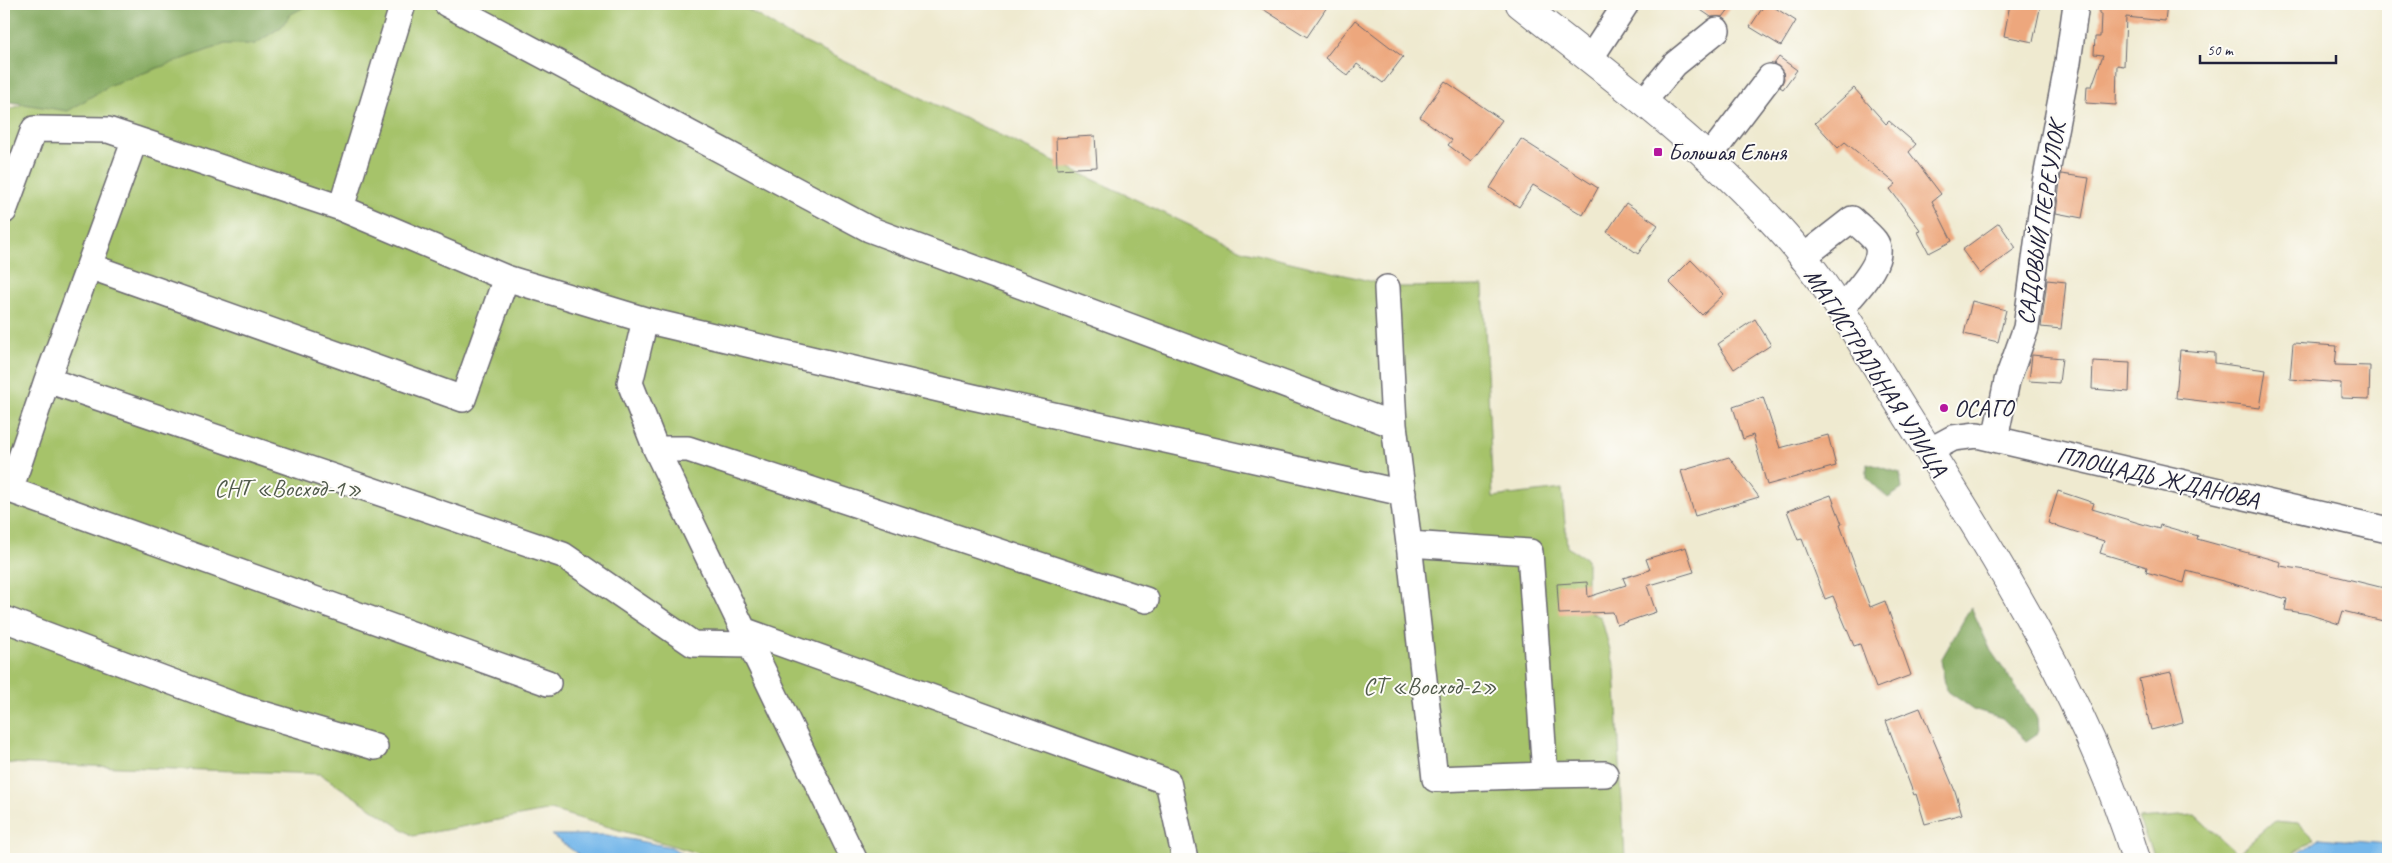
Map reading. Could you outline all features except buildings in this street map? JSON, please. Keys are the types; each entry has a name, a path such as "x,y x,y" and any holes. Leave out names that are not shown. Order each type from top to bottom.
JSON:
{"main road":[{"name":"МАГИСТРАЛЬНАЯ УЛИЦА","path":"1520,4 1644,101 1709,157 1778,227 1840,310 1929,451 2052,660 2094,747 2125,824 2136,859"}],"street":[{"path":"342,208 403,4"},
{"path":"447,4 869,229 1394,425"},
{"path":"1590,59 1626,4"},
{"name":"САДОВЫЙ ПЕРЕУЛОК","path":"1995,439 2007,381 2026,328 2045,183 2068,62 2076,4"},
{"path":"1644,101 1675,64 1717,30"},
{"path":"1709,157 1770,77"},
{"path":"4,211 34,129 108,130 342,208 506,278 645,320 981,399 1403,493"},
{"path":"135,139 7,500 548,683"},
{"path":"1802,258 1852,219 1876,242 1879,252 1874,267 1840,310"},
{"path":"89,266 464,399 506,278"},
{"path":"1387,288 1394,425 1435,779 1605,774"},
{"path":"645,320 630,383 656,449 854,859"},
{"path":"48,380 563,555 693,644 747,637 1168,782 1185,859"},
{"name":"ПЛОЩАДЬ ЖДАНОВА","path":"1929,451 1953,438 1977,435 2388,530"},
{"path":"656,449 688,449 1146,600"},
{"path":"1409,544 1530,552 1545,775"},
{"path":"4,619 239,707 375,747"}],"green space":[{"path":"4,4 310,4 291,14 281,27 255,44 225,44 110,85 68,111 4,101"},
{"path":"256,4 739,4 787,34 1244,251 1395,287 1483,286 1493,497 1562,489 1567,547 1587,559 1587,611 1601,617 1615,668 1625,859 718,859 551,810 413,836 320,774 4,763 4,112"},
{"path":"1867,463 1900,473 1902,489 1888,498 1867,478"},
{"path":"1971,607 1991,651 2037,718 2038,733 2026,741 2002,718 1973,709 1946,690 1941,660"},
{"path":"2195,815 2237,854 2275,821 2298,823 2314,839 2286,859 2155,859 2138,819"}],"water":[{"path":"551,835 606,835 671,847 691,859 585,859"},
{"path":"2320,838 2388,844 2388,859 2291,859"}],"place":[{"name":"Большая Ельня","path":"1658,152"},
{"name":"ОСАГО","path":"1944,408"}],"park label":[{"name":"СНТ «Восход-1»","path":"288,488"},
{"name":"СТ «Восход-2»","path":"1430,686"}]}
